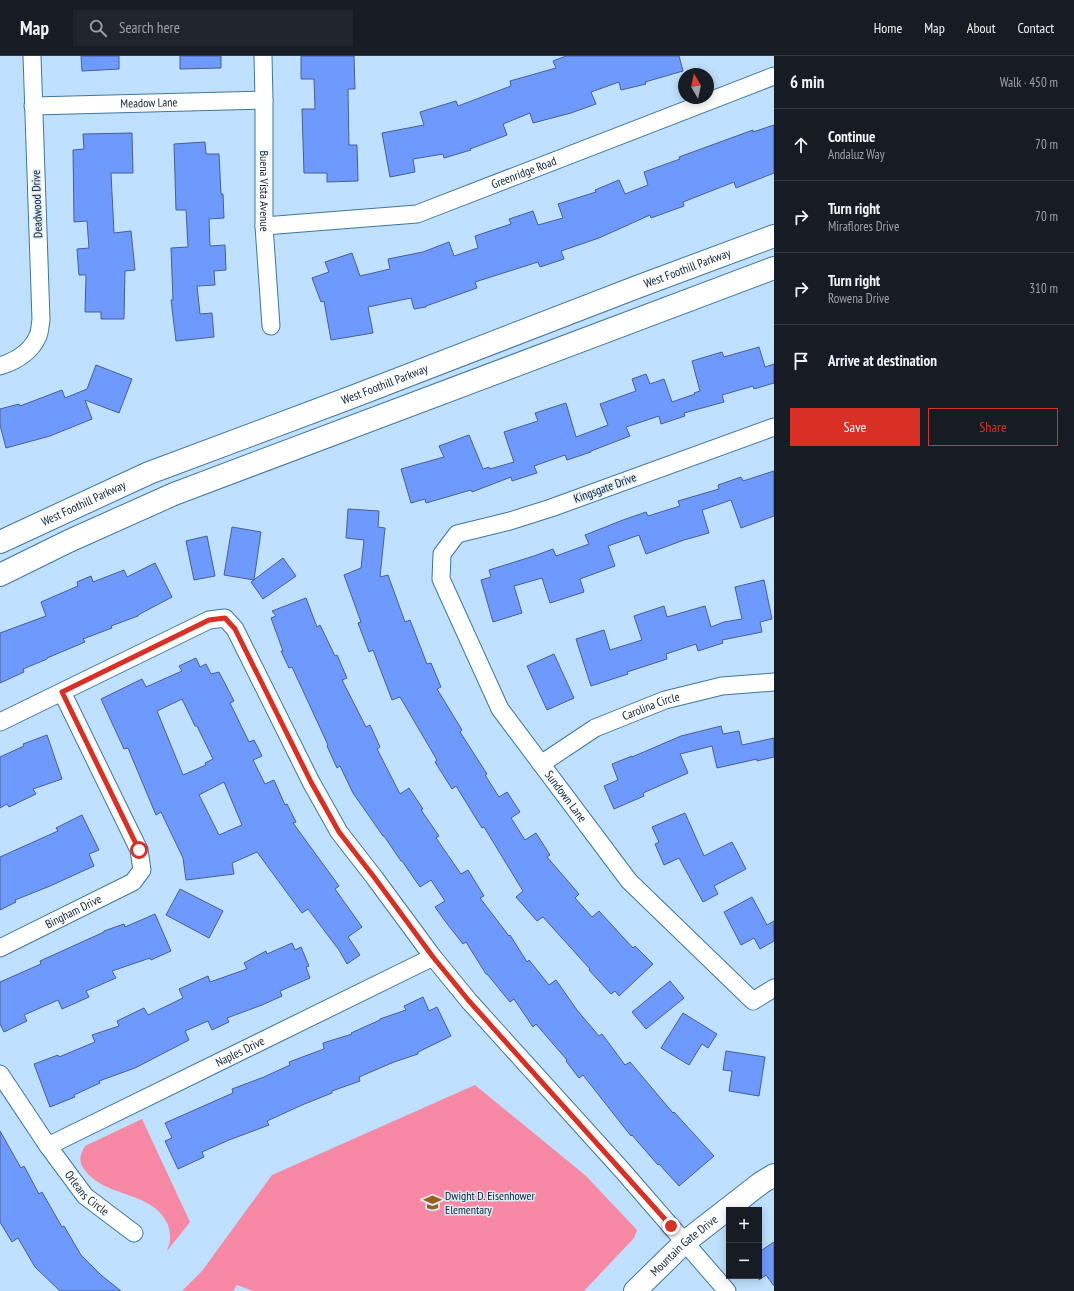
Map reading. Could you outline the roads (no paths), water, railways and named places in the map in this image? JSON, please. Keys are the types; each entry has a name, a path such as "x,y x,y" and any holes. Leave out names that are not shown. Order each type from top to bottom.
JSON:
{"main road":[{"name":"West Foothill Parkway","path":"0,542 149,473 774,236"},
{"path":"0,575 69,541 174,494 774,268"},
{"name":"Mountain Gate Drive","path":"635,1291 685,1242 761,1183 774,1175"}],"street":[{"name":"Deadwood Drive","path":"0,366 12,362 30,349 38,335 41,320 32,56"},
{"name":"Buena Vista Avenue","path":"263,56 264,226 271,326"},
{"name":"Greenridge Road","path":"264,226 417,214 774,76"},
{"name":"Meadow Lane","path":"34,106 264,100"},
{"name":"Kingsgate Drive","path":"442,554 457,534 510,522 774,427"},
{"name":"Sundown Lane","path":"442,554 442,579 500,709 629,881 753,1001 774,988"},
{"path":"0,722 209,620 225,618 235,629 311,782 339,832 433,957 469,1001 618,1165 727,1291"},
{"name":"Carolina Circle","path":"541,764 595,728 665,700 722,686 774,682"},
{"name":"Bingham Drive","path":"0,948 133,882 142,870 139,850 62,692"},
{"name":"Naples Drive","path":"48,1146 433,957"},
{"name":"Orleans Circle","path":"0,1074 48,1146 85,1196 134,1234"}],"place":[{"name":"Dwight D. Eisenhower Elementary","path":"432,1203"}]}
